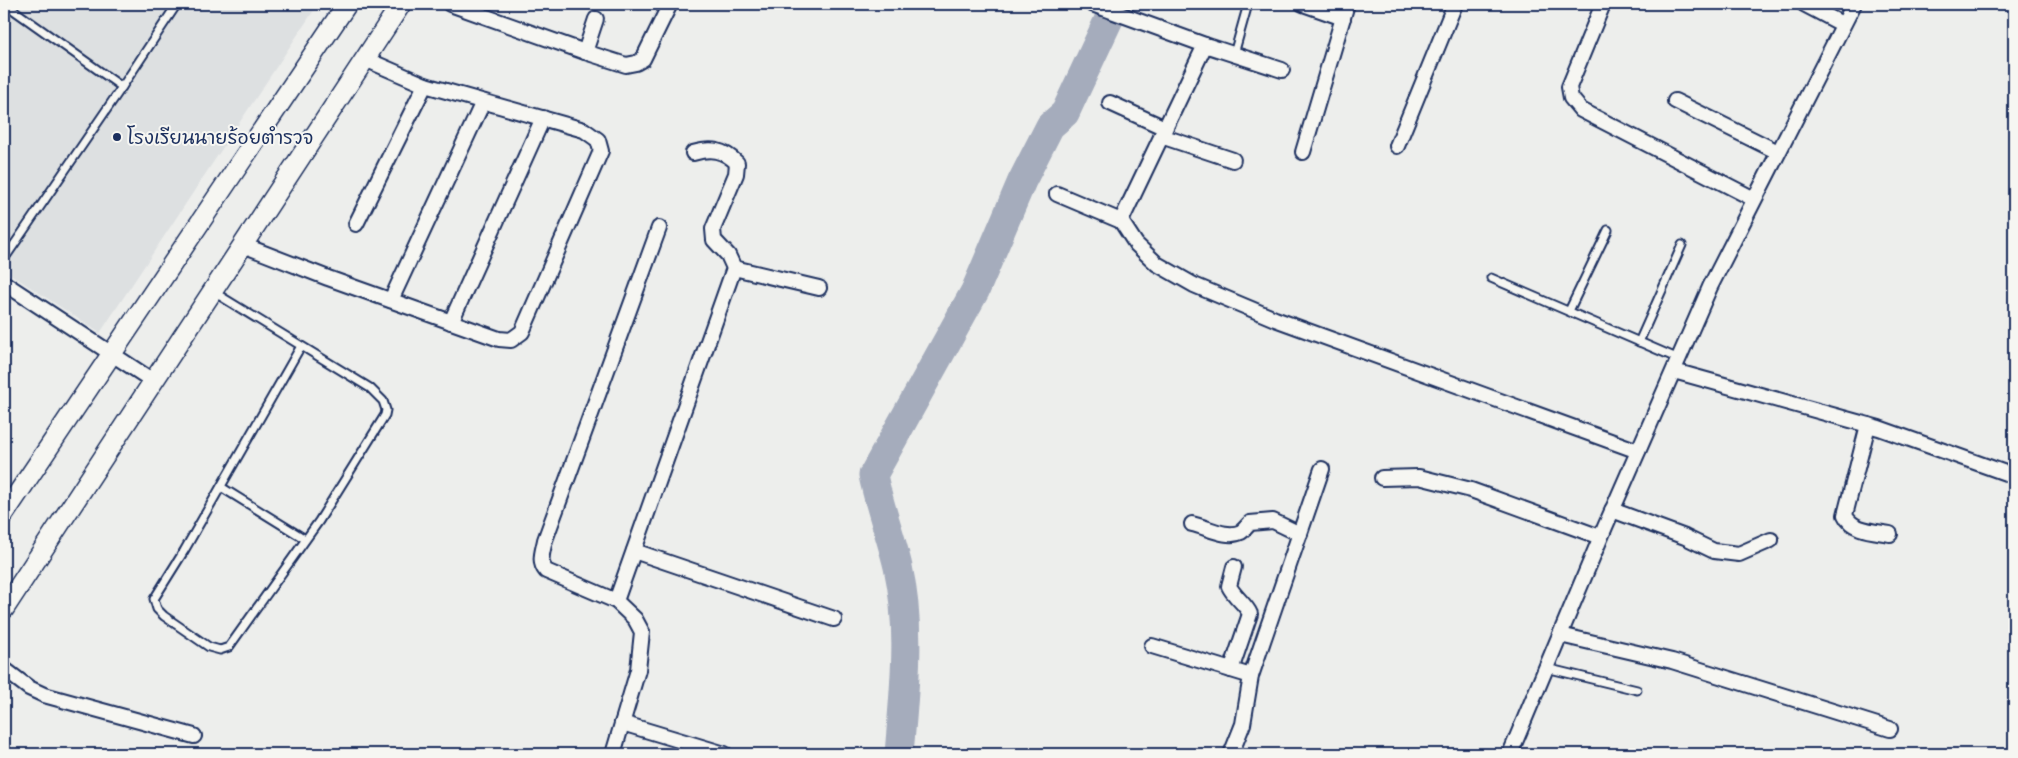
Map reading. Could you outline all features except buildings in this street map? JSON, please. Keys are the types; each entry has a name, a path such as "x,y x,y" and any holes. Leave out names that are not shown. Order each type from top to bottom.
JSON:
{"street":[{"path":"4,514 347,4"},
{"path":"4,609 401,4"},
{"path":"450,4 585,52 626,64 636,63 643,59 670,4"},
{"path":"1092,4 1205,45 1282,70"},
{"path":"1303,4 1343,18"},
{"path":"1303,152 1347,4"},
{"path":"1397,146 1455,4"},
{"path":"1603,4 1569,87 1571,98 1581,110 1754,199"},
{"path":"1804,4 1842,24"},
{"path":"1510,754 1600,537 1710,287 1842,24 1854,4"},
{"path":"585,52 596,19"},
{"path":"1121,221 1205,45"},
{"path":"242,245 451,322 506,340 517,338 522,332 601,151 598,140 584,130 425,86 365,60"},
{"path":"356,224 425,86"},
{"path":"1676,101 1778,152"},
{"path":"391,300 483,102"},
{"path":"1110,104 1163,132 1233,160"},
{"path":"451,322 543,118"},
{"path":"616,601 734,268 728,255 714,240 713,230 736,174 738,163 730,156 718,150 693,153"},
{"path":"1057,194 1121,221 1136,244 1157,264 1194,285 1275,320 1638,451"},
{"path":"613,754 638,670 642,632 635,619 616,601 546,571 542,567 541,562 545,540 659,228"},
{"path":"734,268 819,288"},
{"path":"4,283 153,381"},
{"path":"1676,364 1868,425 2014,476"},
{"path":"1868,425 1845,515 1848,522 1861,528 1890,534"},
{"path":"1231,754 1243,724 1251,676 1322,469"},
{"path":"1382,478 1419,477 1471,490 1600,537"},
{"path":"1612,510 1685,537 1714,551 1739,554 1771,540"},
{"path":"1192,524 1221,533 1231,533 1242,532 1250,522 1273,522 1300,534"},
{"path":"634,551 834,619"},
{"path":"1231,670 1250,614 1249,610 1233,595 1229,586 1234,567"},
{"path":"1560,635 1672,661 1890,729"},
{"path":"1152,646 1251,676"},
{"path":"4,669 29,688 44,695 194,736"},
{"path":"622,723 725,754"}],"lane":[{"path":"5,4 122,87"},
{"path":"4,256 7,255 177,4"},
{"path":"1234,54 1248,4"},
{"path":"1569,311 1608,230"},
{"path":"1639,342 1682,245"},
{"path":"1491,278 1639,342 1676,364"},
{"path":"212,291 302,346 370,388 383,401 386,410 385,415 319,521 229,647 220,650 209,647 164,616 157,609 154,599 302,346"},
{"path":"221,487 305,540"},
{"path":"1546,668 1637,690"}],"shaded area":[{"name":"โรงเรียนนายร้อยตำรวจ","path":"4,4 318,4 100,333 4,270"}],"waterway":[{"path":"899,754 906,660 905,614 898,567 873,475 975,291 1022,181 1050,126 1065,113 1116,4"}],"place":[{"name":"โรงเรียนนายร้อยตำรวจ","path":"117,137"}]}
